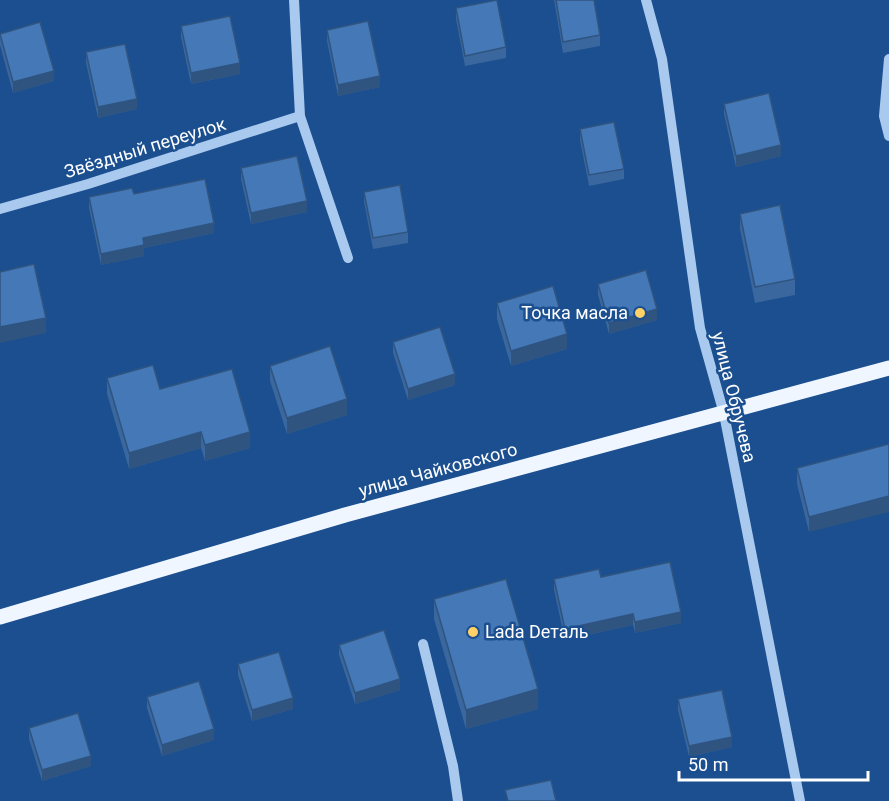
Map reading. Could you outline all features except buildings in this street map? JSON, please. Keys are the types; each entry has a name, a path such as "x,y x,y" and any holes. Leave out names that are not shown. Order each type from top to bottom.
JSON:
{"main road":[{"name":"улица Чайковского","path":"0,617 345,515 889,368"}],"street":[{"path":"294,0 300,117 348,258"},
{"name":"улица Обручева","path":"646,0 662,60 700,328 724,414 800,801"},
{"path":"889,59 884,116 889,136"},
{"name":"Звёздный переулок","path":"0,209 88,184 300,117"},
{"path":"423,644 453,766 458,801"}],"place":[{"name":"Точка масла","path":"640,313"},
{"name":"Lada Dеталь","path":"473,632"}]}
